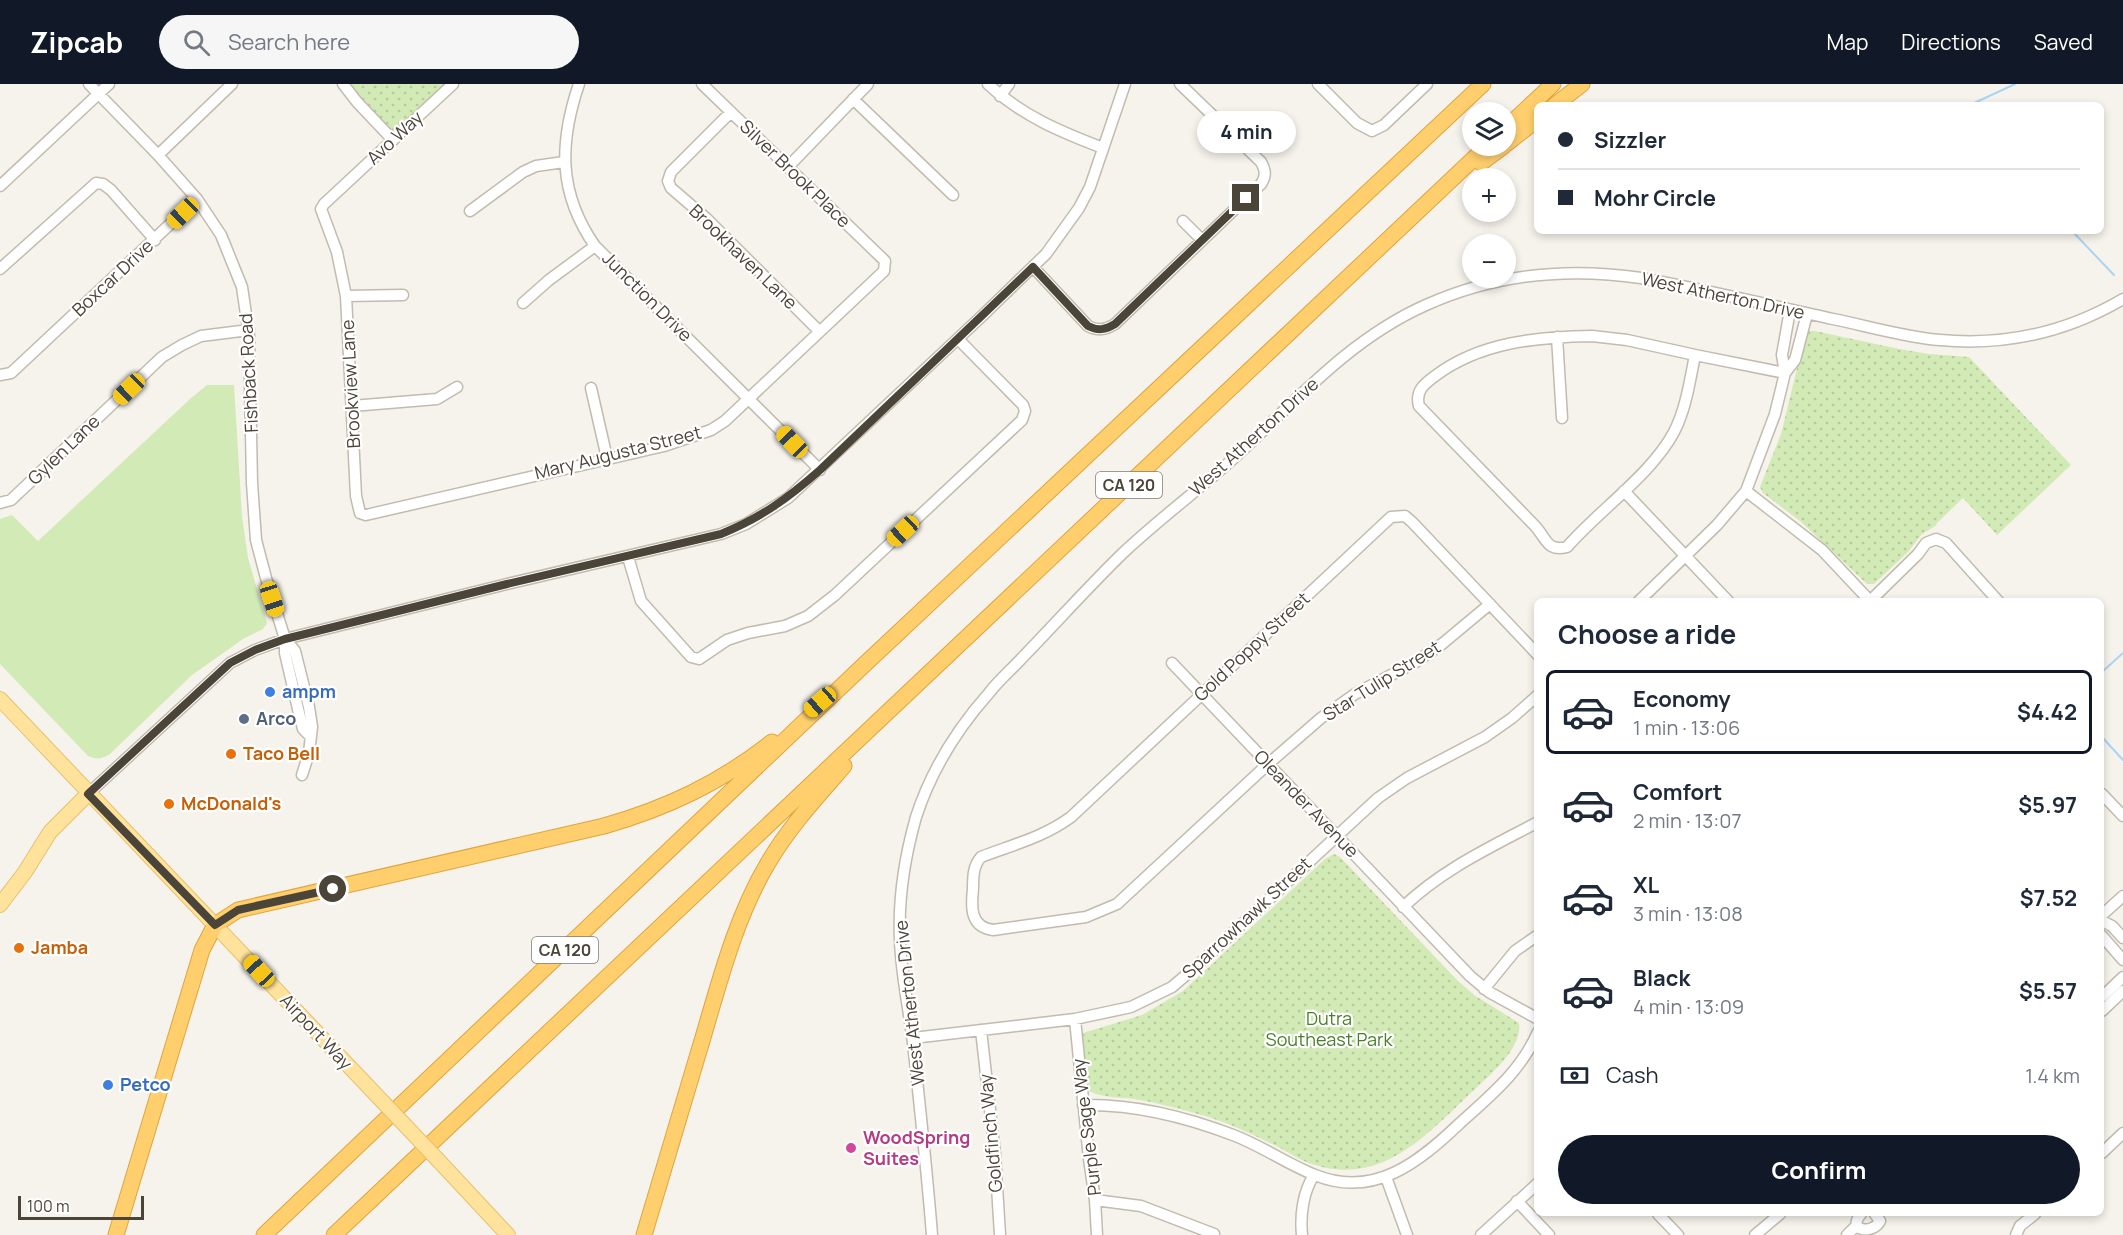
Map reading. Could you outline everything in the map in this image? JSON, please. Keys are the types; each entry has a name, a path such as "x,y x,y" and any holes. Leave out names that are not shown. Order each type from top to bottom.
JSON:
{"highway":[{"path":"1233,319 1470,84"},
{"name":"CA 120","path":"264,1235 865,664 1483,84"},
{"path":"1516,119 1553,84"},
{"path":"1559,102 1582,84"},
{"path":"1516,136 1534,122"},
{"name":"CA 120","path":"334,1235 1477,156"},
{"path":"1443,187 1491,156"},
{"path":"116,1235 202,950 215,925 238,910 593,829 646,814 708,785 742,763 806,715 865,664"},
{"path":"644,1235 723,970 745,909 758,882 782,841 813,801 907,694"}],"main road":[{"name":"Airport Way","path":"0,699 508,1235"},
{"path":"0,905 25,873 50,832 88,794"}],"street":[{"name":"Fishback Road","path":"89,84 197,199 220,235 242,287 249,330 252,483 256,540 285,639 285,653 303,729 310,736 309,753 302,775"},
{"path":"0,186 109,84"},
{"path":"158,155 232,84"},
{"path":"343,84 393,140"},
{"name":"Avo Way","path":"336,193 453,84"},
{"name":"Junction Drive","path":"579,84 570,109 564,162 570,198 595,246 820,470"},
{"name":"Silver Brook Place","path":"702,84 885,261 886,265"},
{"path":"788,167 868,84"},
{"path":"988,84 1000,96 1044,124 1103,148"},
{"path":"1000,96 1009,84"},
{"path":"88,794 230,663 255,650 285,639 721,534 746,524 788,498 1033,267 1057,239 1079,208 1090,187 1125,84"},
{"path":"1033,267 1088,326 1095,330 1105,330 1115,324 1261,184 1266,171 1261,162 1180,84"},
{"path":"1318,84 1357,123 1372,131 1384,125 1427,84"},
{"path":"853,99 953,195"},
{"name":"Brookhaven Lane","path":"731,112 671,172 668,181 675,192 706,219 819,331"},
{"path":"470,211 524,172 536,166 564,162"},
{"path":"0,270 91,185 96,183 108,188 155,240"},
{"name":"Brookview Lane","path":"336,193 321,210 337,252 346,296 357,507 360,513 366,515 430,499"},
{"name":"Boxcar Drive","path":"0,375 11,373 197,199"},
{"path":"1183,221 1202,240"},
{"path":"523,303 549,280 595,246"},
{"name":"Mary Augusta Street","path":"430,499 664,446 703,433 725,421 750,399 819,331 877,279 886,265"},
{"name":"West Atherton Drive","path":"932,1235 913,1038 900,940 902,885 916,820 927,788 941,759 991,690 1086,590 1124,552 1233,458 1347,353 1397,319 1427,304 1479,285 1542,273 1579,272 1659,281 1919,337 1968,342 2021,338 2056,330 2090,317 2123,299"},
{"path":"346,296 403,295"},
{"path":"1642,598 1717,525 1746,491 1775,414 1785,373 1782,355 1790,310"},
{"path":"1785,373 1795,360 1807,314"},
{"name":"Gylen Lane","path":"0,503 12,500 162,357 201,336 249,330"},
{"path":"1695,356 1688,393 1674,431 1651,463 1624,491 1567,547 1557,550 1550,546 1528,518 1419,406 1417,398 1425,384 1465,357 1527,340 1557,337 1592,336 1627,340 1785,373"},
{"path":"1557,337 1562,418"},
{"path":"628,557 640,601 691,657 699,659 728,640 748,633 785,626 808,616 835,595 1022,420 1025,411 1023,405 958,339"},
{"path":"352,406 437,399 457,387"},
{"path":"591,388 607,458"},
{"path":"1624,491 1725,598"},
{"path":"1746,491 1822,550 1867,598"},
{"name":"Gold Poppy Street","path":"1142,881 1117,904 1086,917 993,930 982,927 975,920 971,910 976,862 981,857 1057,828 1387,520 1405,516 1490,604"},
{"path":"1873,598 1918,554 1926,543 1936,539 1946,543 1995,598"},
{"path":"1490,604 1534,651"},
{"name":"Star Tulip Street","path":"1142,881 1321,718 1356,694 1413,663 1442,644 1490,604"},
{"name":"Oleander Avenue","path":"1172,663 1440,946 1484,989 1534,1017"},
{"name":"Sparrowhawk Street","path":"913,1038 1075,1019 1131,1007 1172,987 1378,798 1407,778 1485,737 1534,699"},
{"path":"2104,796 2123,816"},
{"path":"1403,907 1453,867 1534,824"},
{"path":"2104,913 2123,896"},
{"path":"2104,922 2112,926 2123,938"},
{"path":"2104,938 2123,960"},
{"path":"1484,989 1515,951 1534,939"},
{"path":"2104,996 2121,986"},
{"path":"2104,1008 2121,986"},
{"name":"Purple Sage Way","path":"1075,1019 1097,1235"},
{"name":"Goldfinch Way","path":"981,1030 995,1154 1000,1235"},
{"path":"1083,1105 1114,1104 1150,1111 1233,1135 1264,1148 1314,1175 1356,1183 1386,1177 1412,1165 1430,1152 1507,1080 1525,1058 1534,1040"},
{"path":"2104,1151 2123,1133"},
{"path":"1302,1235 1305,1197 1314,1175"},
{"path":"1386,1177 1407,1235"},
{"path":"1481,1235 1534,1186"},
{"path":"1095,1200 1141,1206 1214,1234"},
{"path":"1517,1201 1549,1235"},
{"path":"1660,1216 1678,1235"},
{"path":"1755,1235 1778,1216"},
{"path":"2016,1235 2020,1226 2032,1216"},
{"path":"1847,1235 1860,1227 1875,1232 1881,1221"}],"green space":[{"path":"343,84 453,84 393,140"},
{"path":"1809,331 1929,354 1969,357 2071,465 1997,535 1963,498 1937,525 1922,534 1908,552 1874,584 1867,584 1800,521 1763,493 1760,487 1781,434 1805,336"},
{"path":"207,385 234,385 242,516 248,558 267,623 263,629 243,639 192,675 110,754 99,758 91,757 0,664 0,519 12,515 38,541"},
{"name":"Dutra Southeast Park","path":"1334,854 1340,857 1457,980 1474,995 1519,1023 1519,1032 1511,1050 1489,1076 1438,1124 1399,1154 1378,1164 1355,1169 1331,1169 1304,1161 1247,1132 1205,1116 1152,1102 1105,1096 1089,1091 1081,1039 1083,1033 1142,1015 1183,991 1325,859"}],"waterway":[{"path":"1976,102 2015,84"},
{"path":"2075,234 2114,275"},
{"path":"2104,670 2123,653"},
{"path":"2104,739 2123,760"}],"place":[{"name":"ampm","path":"270,692"},
{"name":"Arco","path":"244,719"},
{"name":"Taco Bell","path":"231,754"},
{"name":"McDonald's","path":"169,804"},
{"name":"Jamba","path":"19,948"},
{"name":"Petco","path":"108,1085"},
{"name":"WoodSpring Suites","path":"851,1148"}],"route":[{"path":"333,889 238,910 215,925 88,794 208,681 237,658 255,650 285,639 721,534 746,524 788,498 820,470 1033,267 1088,326 1095,330 1105,330 1115,324 1246,198"}]}
